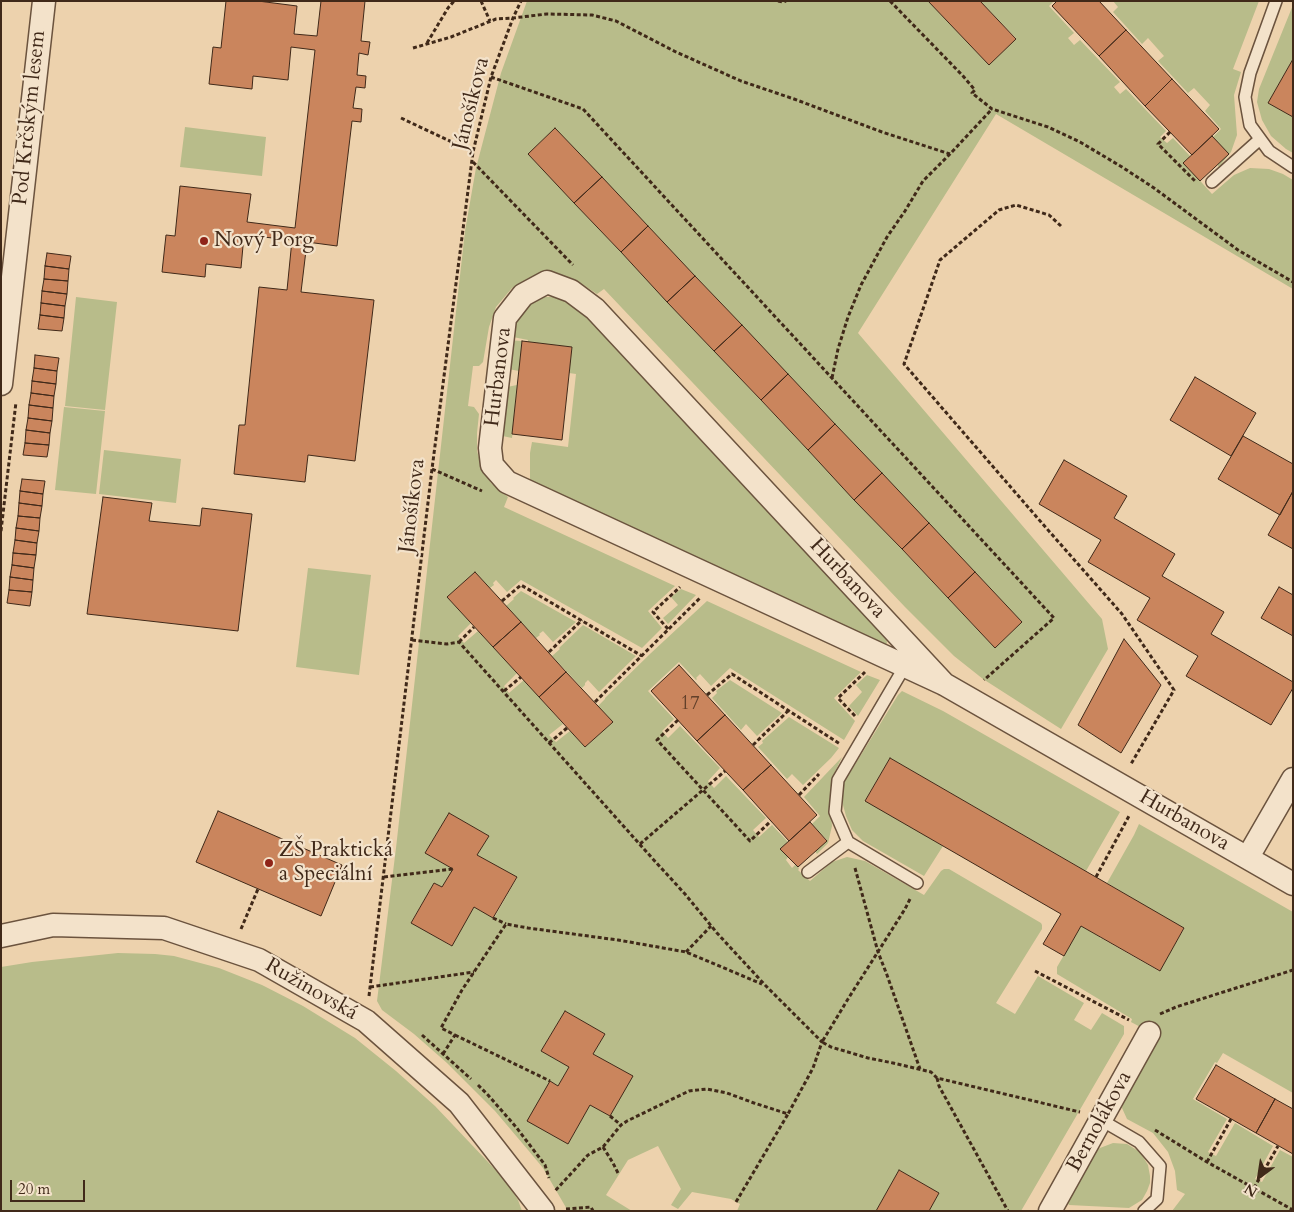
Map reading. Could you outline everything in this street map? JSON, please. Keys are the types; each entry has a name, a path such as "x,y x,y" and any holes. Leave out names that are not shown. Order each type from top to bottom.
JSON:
{"street":[{"name":"Pod Krčským lesem","path":"1,384 44,1"},
{"name":"Hurbanova","path":"944,684 596,309 571,291 547,282 523,295 505,318 490,448 492,465 507,482 944,684 1293,884"},
{"path":"1248,857 1293,778"},
{"name":"Ružinovská","path":"1,936 53,925 164,928 259,960 366,1021 459,1103 553,1210"},
{"name":"Bernolákova","path":"1050,1211 1094,1117 1148,1024"}],"lane":[{"path":"1276,1 1250,73 1245,97 1250,125 1269,151 1293,167"},
{"path":"1212,182 1260,139"},
{"path":"905,666 838,780 835,812 848,842 917,884"},
{"path":"806,859 812,869 848,842"},
{"path":"1094,1117 1139,1142 1160,1166 1157,1199 1144,1211"}],"path":[{"path":"427,44 454,1"},
{"path":"481,1 490,21"},
{"name":"Jánošíkova","path":"366,1021 432,469 473,152 491,77 519,1"},
{"path":"778,1 786,1"},
{"path":"890,1 963,76 975,90 972,92 992,109 1048,128 1080,142 1154,188 1238,250 1293,282"},
{"path":"414,48 451,37 496,19 547,14 592,15 616,21 676,52 741,81 882,132 950,154"},
{"path":"491,77 583,109 1054,618 980,684 972,699"},
{"path":"832,378 838,349 848,317 862,284 887,238 923,181 992,109"},
{"path":"401,118 473,152"},
{"path":"1170,132 1158,144 1198,184 1212,182"},
{"path":"472,161 575,267"},
{"path":"1061,226 1049,216 1016,205 999,210 940,260 904,364 1122,614 1174,690 1128,770"},
{"path":"432,469 484,492"},
{"path":"668,629 653,612 686,582"},
{"path":"502,601 521,585 642,656"},
{"path":"595,702 707,591"},
{"path":"549,652 582,620"},
{"path":"412,640 447,644 459,642 474,627"},
{"path":"459,642 686,894 711,926 765,985 822,1042 831,1047 868,1058 931,1072 1008,1211"},
{"path":"860,722 838,698 865,672"},
{"path":"707,696 732,674 854,753"},
{"path":"504,691 520,677"},
{"path":"752,745 788,711"},
{"path":"678,720 657,740 703,790 750,840 772,822"},
{"path":"549,742 567,728"},
{"path":"640,844 725,770"},
{"path":"799,795 808,786"},
{"path":"1096,877 1132,811"},
{"path":"848,842 878,952 920,1070"},
{"path":"384,877 453,869"},
{"path":"736,1202 813,1068 822,1042 905,908 917,884"},
{"path":"244,922 258,889"},
{"path":"493,918 506,924 528,928 618,940 686,952 765,985"},
{"path":"506,924 440,1028 550,1081"},
{"path":"686,952 711,926"},
{"path":"1035,970 1112,1010 1148,1024 1185,1004 1293,970"},
{"path":"370,987 474,972"},
{"path":"454,1036 443,1054 488,1095 516,1127 545,1165 553,1193 588,1155 603,1147 627,1121 689,1091 707,1089 727,1093 754,1104 788,1114"},
{"path":"936,1078 1094,1117"},
{"path":"610,1116 621,1126"},
{"path":"1207,1162 1231,1119"},
{"path":"1152,1129 1293,1210"},
{"path":"1254,1188 1278,1146"},
{"path":"603,1147 619,1176"},
{"path":"553,1210 591,1207 593,1211"}],"green space":[{"path":"527,1 928,1 989,65 1016,38 980,1 1054,1 1049,6 1074,33 1068,38 1074,45 1080,40 1120,82 1114,87 1120,94 1126,89 1166,131 1160,137 1167,143 1173,138 1190,156 1184,163 1212,194 1234,175 1250,168 1269,169 1293,180 1293,289 996,114 858,333 1102,619 1108,649 1061,729 983,679 954,656 905,607 604,289 597,294 571,279 548,275 529,278 512,288 496,307 489,327 483,362 479,366 473,366 468,406 474,407 479,414 477,451 482,468 491,483 508,497 504,507 675,586 648,611 662,628 642,648 521,580 507,592 496,580 490,588 475,572 447,597 471,623 458,636 464,643 478,631 517,673 504,686 509,693 524,680 563,724 549,735 556,742 570,731 585,747 613,722 598,706 707,601 861,672 834,698 855,721 844,740 730,668 711,686 700,674 696,680 679,662 648,691 674,719 662,731 668,738 680,726 720,768 708,781 714,788 726,776 766,818 753,830 759,837 772,825 788,842 781,849 788,857 786,860 792,868 795,865 798,867 798,870 810,881 832,862 847,857 865,861 924,895 941,871 949,869 1042,925 1042,929 996,1003 1015,1014 1038,976 1084,1003 1074,1020 1091,1030 1102,1013 1124,1026 1124,1034 1021,1211 929,1211 939,1193 899,1170 876,1211 737,1211 740,1204 731,1199 692,1192 678,1209 671,1205 681,1189 658,1146 628,1160 606,1195 632,1211 568,1211 543,1168 495,1111 447,1063 414,1034 382,1010 377,1001 396,848 465,231 476,168 501,73","holes":["555,128 1022,622 995,648 528,154","449,813 489,836 477,855 517,878 494,918 474,907 451,946 411,922 434,883 442,887 453,869 425,853","565,1011 605,1034 593,1054 632,1076 610,1116 590,1105 568,1144 528,1121 551,1082 558,1086 569,1067 541,1051"]},
{"path":"1113,1 1259,1 1233,69 1241,72 1234,95 1237,135 1231,152 1219,167 1213,137 1221,129 1205,111 1210,105 1194,88 1188,93 1158,61 1164,56 1148,38 1142,44 1113,12 1118,7"},
{"path":"1293,5 1293,59 1268,103 1293,117 1293,153 1271,136 1262,120 1257,102 1259,89"},
{"path":"185,127 266,137 262,176 180,167"},
{"path":"76,297 117,302 105,410 65,406"},
{"path":"542,297 566,299 575,303 886,638 886,646 530,482 532,442 568,447 576,374 569,373 572,347 528,342 528,340 508,336 522,306"},
{"path":"507,340 522,341 519,371 503,368"},
{"path":"517,385 512,438 498,435 502,388"},
{"path":"64,407 105,411 96,494 55,490"},
{"path":"104,450 181,459 176,503 99,494"},
{"path":"308,568 371,575 359,675 296,667"},
{"path":"681,589 696,595 668,624 663,618 678,605 671,597"},
{"path":"521,591 576,622 553,642 543,631 536,638 506,606"},
{"path":"583,625 636,656 599,692 588,680 582,688 552,656"},
{"path":"867,675 880,680 858,716 849,706 862,692 856,685"},
{"path":"730,680 782,713 757,736 746,724 741,730 712,698 717,693 716,691"},
{"path":"902,691 943,711 1120,812 1086,871 890,758 864,802 866,801 943,846 924,876 863,841 852,830 846,816 843,805 843,784"},
{"path":"789,717 839,748 803,785 792,774 787,779 758,747 763,743 762,741"},
{"path":"842,757 834,774 830,803 832,826 828,843 817,854 815,851 827,840 812,824 820,816 804,797"},
{"path":"1139,824 1293,912 1293,1093 1223,1053 1217,1063 1215,1062 1193,1099 1227,1119 1208,1152 1216,1156 1235,1123 1273,1146 1255,1179 1262,1182 1280,1150 1293,1157 1293,1211 1172,1211 1185,1194 1177,1190 1175,1171 1168,1152 1153,1133 1127,1119 1122,1108 1124,1098 1159,1037 1131,1022 1132,1019 1057,974 1057,967 1081,926 1100,937 1100,939 1159,971 1158,973 1184,929 1107,883"},
{"path":"118,953 174,956 219,968 262,985 303,1006 355,1038 435,1106 506,1181 518,1200 522,1211 1,1211 1,967"},
{"path":"1113,1143 1127,1144 1140,1152 1148,1165 1150,1183 1142,1200 1129,1208 1069,1205 1067,1202 1093,1154 1100,1148"}],"building":[{"name":"Nový Porg","path":"226,1 258,1 297,6 294,34 317,36 321,1 365,1 361,41 370,42 368,55 359,53 357,75 366,76 365,88 356,87 353,108 362,109 361,122 352,121 337,246 307,242 301,292 374,300 355,461 308,455 305,482 234,474 239,425 245,425 259,287 287,290 292,240 244,235 241,268 206,264 205,277 162,272 166,235 175,236 180,186 251,194 247,222 295,228 315,50 291,47 288,80 253,76 252,89 209,84 213,47 221,48"},
{"path":"928,1 980,1 1016,39 989,65"},
{"path":"1057,1 1099,1 1126,30 1099,56 1052,6"},
{"path":"1126,30 1172,79 1145,106 1099,56"},
{"path":"1293,59 1293,117 1268,103"},
{"path":"1172,79 1219,129 1192,155 1145,106"},
{"path":"555,128 602,177 574,203 528,154"},
{"path":"1212,136 1229,154 1200,181 1183,163"},
{"path":"602,177 648,226 621,252 574,203"},
{"path":"648,226 695,276 667,302 621,252"},
{"path":"47,253 71,256 69,269 45,266"},
{"path":"45,266 69,269 68,281 44,279"},
{"path":"695,276 742,325 714,351 667,302"},
{"path":"44,279 68,281 67,294 42,291"},
{"path":"42,291 67,294 65,306 41,303"},
{"path":"41,303 65,306 64,318 40,315"},
{"path":"40,315 64,318 62,331 38,329"},
{"path":"742,325 788,374 761,400 714,351"},
{"path":"522,341 572,347 562,440 512,434"},
{"path":"35,355 59,358 57,371 34,368"},
{"path":"34,368 57,371 56,384 32,381"},
{"path":"788,374 835,424 808,450 761,400"},
{"path":"1195,377 1256,413 1231,456 1170,420"},
{"path":"32,381 56,384 54,396 31,393"},
{"path":"31,393 54,396 53,408 29,405"},
{"path":"29,405 53,408 52,421 28,418"},
{"path":"28,418 52,421 50,433 26,430"},
{"path":"835,424 882,473 854,500 808,450"},
{"path":"26,430 50,433 49,445 25,443"},
{"path":"1243,436 1293,464 1293,491 1280,515 1218,479"},
{"path":"25,443 49,445 47,457 23,455"},
{"path":"1064,460 1127,496 1114,518 1175,554 1162,576 1224,612 1211,634 1293,682 1293,688 1271,725 1186,676 1198,656 1137,620 1150,598 1088,562 1101,540 1039,504"},
{"path":"882,473 929,523 902,549 854,500"},
{"path":"22,479 45,481 43,494 20,491"},
{"path":"20,491 43,494 42,506 19,503"},
{"path":"1293,493 1293,549 1268,535"},
{"path":"103,497 152,503 149,521 200,526 202,508 252,514 238,631 87,614"},
{"path":"19,503 42,506 40,518 18,516"},
{"path":"18,516 40,518 39,531 16,528"},
{"path":"929,523 975,572 948,598 902,549"},
{"path":"16,528 39,531 37,543 15,540"},
{"path":"15,540 37,543 36,555 13,553"},
{"path":"13,553 36,555 34,568 12,565"},
{"path":"12,565 34,568 33,580 10,577"},
{"path":"475,572 521,622 493,647 447,597"},
{"path":"975,572 1022,622 995,648 948,598"},
{"path":"10,577 33,580 32,592 9,590"},
{"path":"1279,587 1293,595 1293,636 1261,618"},
{"path":"9,590 32,592 30,606 7,603"},
{"path":"521,622 566,672 539,697 493,647"},
{"path":"1124,639 1161,685 1121,753 1078,725"},
{"path":"679,665 725,715 697,741 651,691"},
{"path":"566,672 613,722 585,747 539,697"},
{"path":"725,715 771,765 743,790 697,741"},
{"path":"890,758 1184,928 1160,971 1081,926 1064,956 1043,944 1061,914 865,801"},
{"path":"771,765 817,815 789,841 743,790"},
{"name":"ZŠ Praktická a Speciální","path":"218,811 342,865 321,916 196,862"},
{"path":"449,813 489,836 477,855 517,877 493,918 474,907 452,946 411,923 434,883 442,887 453,869 425,853"},
{"path":"810,822 827,841 798,867 780,849"},
{"path":"565,1011 605,1034 593,1054 633,1076 610,1116 590,1105 568,1144 527,1121 550,1081 558,1086 569,1067 541,1051"},
{"path":"1216,1065 1275,1099 1256,1133 1196,1099"},
{"path":"1275,1099 1293,1109 1293,1154 1256,1133"},
{"path":"899,1170 939,1193 929,1211 876,1211"}],"place":[{"name":"Nový Porg","path":"204,241"},
{"name":"ZŠ Praktická a Speciální","path":"269,863"}]}
